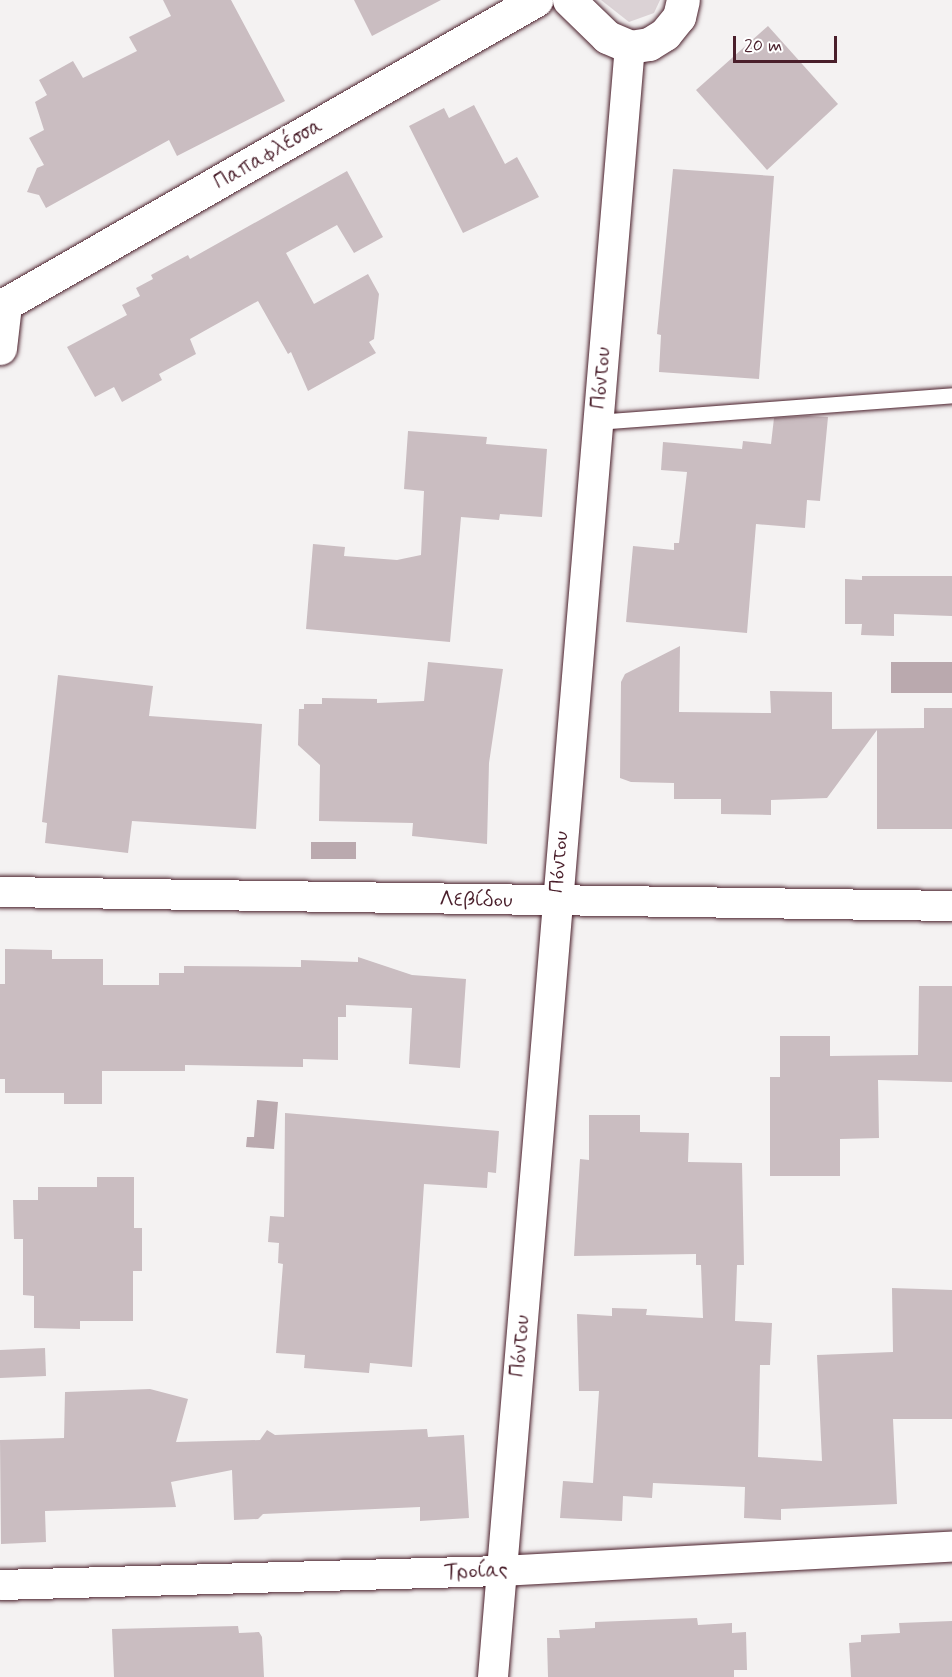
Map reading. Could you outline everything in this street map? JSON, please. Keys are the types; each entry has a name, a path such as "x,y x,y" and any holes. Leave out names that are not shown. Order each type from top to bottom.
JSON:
{"street":[{"name":"Παπαφλέσσα","path":"2,306 536,0"},
{"path":"569,0 607,37 630,47 649,44 665,34 679,16 684,0"},
{"name":"Πόντου","path":"494,1677 556,901 630,47"},
{"path":"0,348 2,306"},
{"name":"Λεβίδου","path":"0,892 952,906"},
{"name":"Τροίας","path":"0,1585 502,1571 952,1547"}],"lane":[{"path":"597,422 952,395"}],"shaded area":[{"path":"601,0 660,0 654,13 629,22"},
{"path":"891,662 952,662 952,693 891,693"},
{"path":"311,842 356,842 356,859 311,859"},
{"path":"257,1100 278,1102 274,1149 246,1147 247,1137 254,1137"}],"building":[{"path":"163,0 231,0 285,101 177,156 169,140 46,208 39,195 27,192 37,168 44,165 29,138 44,130 35,102 47,95 39,80 73,61 83,78 137,51 129,37 171,16"},
{"path":"354,0 441,0 372,36"},
{"path":"768,26 838,104 767,170 696,90"},
{"path":"474,105 505,164 517,157 539,197 463,233 409,126 444,108 449,118"},
{"path":"673,169 774,176 759,379 659,372 661,335 657,334"},
{"path":"347,171 383,237 354,253 337,225 286,253 314,304 368,274 379,294 374,339 369,342 376,353 308,391 291,352 288,354 258,301 190,339 196,354 159,374 162,380 122,402 114,387 95,397 67,347 127,315 122,305 140,296 136,288 153,279 151,275 188,255 190,259"},
{"path":"828,417 820,501 807,500 805,528 756,524 747,633 626,622 633,546 674,550 674,543 679,543 687,472 661,470 663,442 742,449 743,441 771,444 774,418"},
{"path":"408,431 487,437 486,444 547,449 542,517 500,514 499,520 461,517 450,642 306,629 313,544 345,547 344,556 397,560 421,555 424,491 404,489"},
{"path":"862,576 952,576 952,616 894,614 894,636 861,635 862,624 845,624 845,579 862,580"},
{"path":"680,646 679,712 771,713 770,691 832,692 832,729 924,728 924,708 952,708 952,829 877,829 877,730 827,798 771,800 771,815 721,814 721,799 674,799 674,783 631,782 620,778 621,682 625,674"},
{"path":"428,662 503,669 489,763 487,844 412,836 413,823 319,821 320,765 298,745 299,709 304,709 304,704 322,704 322,698 377,699 377,703 424,701"},
{"path":"58,675 153,686 149,716 262,724 256,829 132,821 128,853 45,843 47,823 42,822"},
{"path":"5,949 52,950 52,959 103,959 103,985 159,985 159,973 184,973 184,966 301,967 301,960 358,962 358,957 412,975 466,979 460,1068 409,1064 412,1008 346,1005 346,1017 338,1017 338,1060 303,1059 303,1067 185,1065 185,1071 102,1071 102,1104 64,1104 64,1093 5,1093 5,1079 0,1079 0,984 5,984"},
{"path":"919,986 952,986 952,1082 878,1080 879,1138 840,1139 840,1176 770,1176 770,1077 780,1077 780,1036 830,1036 830,1056 918,1055"},
{"path":"285,1113 499,1131 496,1173 488,1172 487,1188 424,1184 412,1367 370,1363 369,1373 304,1368 305,1355 276,1353 283,1264 278,1263 279,1243 268,1242 270,1216 284,1217"},
{"path":"589,1115 640,1115 640,1132 689,1133 688,1162 742,1163 744,1265 737,1265 735,1321 772,1323 770,1365 760,1365 758,1457 822,1461 817,1355 893,1352 892,1288 952,1290 952,1419 893,1419 897,1504 781,1509 781,1520 744,1518 745,1487 653,1483 652,1498 623,1496 622,1521 560,1518 563,1481 593,1483 599,1391 579,1391 577,1314 612,1316 612,1308 647,1309 646,1315 703,1318 701,1265 696,1265 696,1254 574,1256 580,1159 589,1160"},
{"path":"97,1177 134,1177 134,1228 142,1228 142,1271 133,1271 133,1321 80,1321 80,1329 34,1328 34,1296 23,1295 23,1239 14,1239 13,1200 38,1200 38,1187 97,1187"},
{"path":"45,1348 46,1376 0,1378 0,1350"},
{"path":"150,1389 188,1399 176,1442 260,1440 267,1430 275,1435 427,1429 428,1437 464,1435 469,1518 420,1521 420,1507 263,1514 258,1519 234,1520 232,1470 171,1482 176,1507 45,1511 46,1542 1,1544 0,1440 64,1438 65,1392"},
{"path":"697,1618 698,1625 732,1623 732,1633 746,1632 747,1670 734,1670 734,1677 548,1677 547,1638 560,1638 559,1630 595,1628 595,1622"},
{"path":"952,1621 952,1677 851,1677 849,1643 861,1642 861,1635 900,1633 899,1623"},
{"path":"238,1626 239,1633 259,1632 262,1637 264,1677 114,1677 112,1629"}]}
